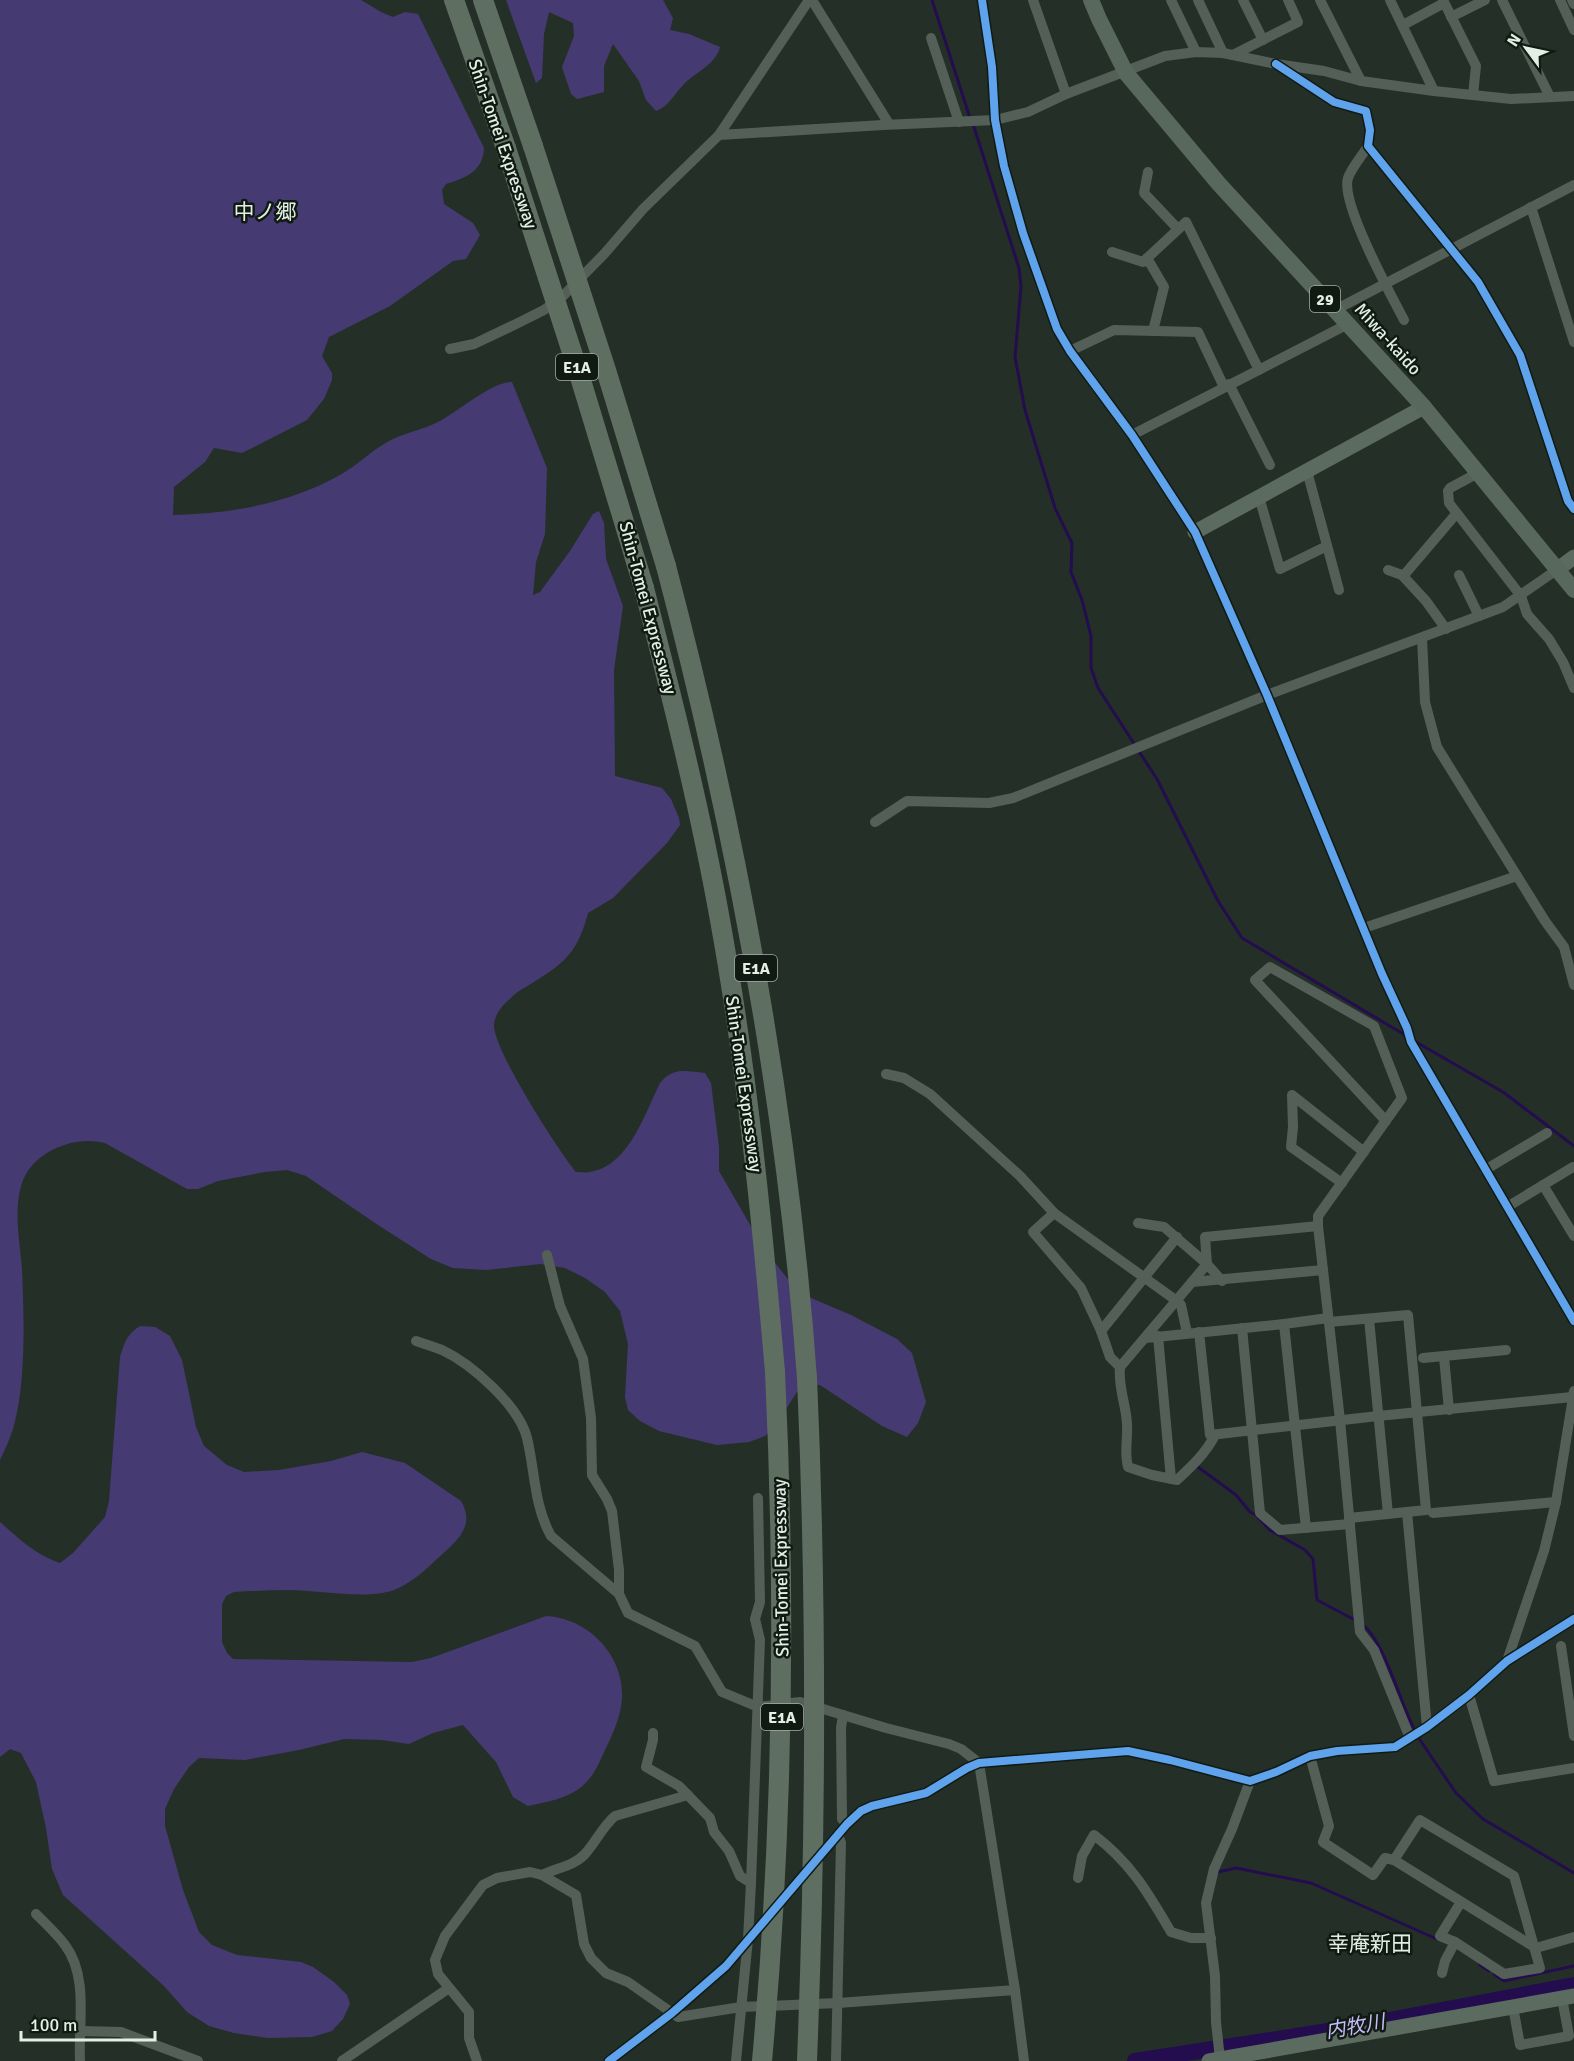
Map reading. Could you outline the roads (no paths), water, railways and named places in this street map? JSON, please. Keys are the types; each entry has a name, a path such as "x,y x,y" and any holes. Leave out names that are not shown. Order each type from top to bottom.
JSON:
{"highway":[{"name":"Shin-Tomei Expressway","path":"454,0 506,148 583,387 644,588 694,789 720,921 740,1050 756,1174 775,1372 783,1599 782,1736 777,1863 762,2061"},
{"name":"Shin-Tomei Expressway","path":"483,0 606,370 666,566 715,759 748,922 770,1050 802,1310 807,1378 814,1612 807,2061"}],"main road":[{"name":"Miwa-kaido","path":"1091,0 1126,73 1219,184 1424,407 1574,590"}],"street":[{"path":"450,349 474,344 544,310 563,296 626,230 643,208 718,135 810,0 889,124"},
{"path":"982,0 992,67 995,120 1004,166 1023,233 1057,330 1132,435 1195,532 1267,695 1411,1042 1574,1321"},
{"path":"1033,0 1066,94"},
{"path":"1171,0 1196,52"},
{"path":"1198,0 1228,54"},
{"path":"1243,0 1263,40"},
{"path":"1228,54 1263,40 1298,22 1288,0"},
{"path":"1320,0 1361,81"},
{"path":"1390,0 1434,91"},
{"path":"1452,17 1485,0"},
{"path":"1502,0 1550,97"},
{"path":"1560,0 1574,30"},
{"path":"1572,0 1574,4"},
{"path":"1403,25 1444,1 1476,66 1473,95"},
{"path":"931,38 959,122"},
{"path":"718,135 995,120 1028,112 1066,94 1126,73 1165,56 1196,52 1228,54 1324,71 1361,81 1434,91 1511,99 1574,96"},
{"path":"1276,64 1334,102 1366,111 1370,130 1368,146 1348,179 1349,189 1359,228 1404,320"},
{"path":"1368,146 1479,282 1520,355 1568,501 1574,509"},
{"path":"1148,172 1144,193 1178,230"},
{"path":"1335,310 1574,185"},
{"path":"1531,207 1574,342"},
{"path":"1112,252 1143,262 1186,222 1259,370"},
{"path":"1147,258 1164,287 1153,331"},
{"path":"1132,435 1348,324"},
{"path":"1070,351 1114,330 1198,332 1270,465"},
{"path":"1195,532 1424,407"},
{"path":"1307,471 1339,590"},
{"path":"1478,473 1448,490 1449,503 1521,596 1527,614 1549,639 1563,662 1574,688"},
{"path":"1259,497 1280,569 1327,546"},
{"path":"1402,575 1406,574 1456,514"},
{"path":"875,822 907,801 989,803 1013,798 1267,695 1503,607 1574,557"},
{"path":"1388,570 1402,575 1426,601 1446,629"},
{"path":"1459,574 1479,616"},
{"path":"1422,638 1425,702 1437,747 1545,921 1569,945 1574,985"},
{"path":"1365,928 1517,876"},
{"path":"1386,1121 1255,981 1270,967 1374,1026 1402,1098 1386,1121 1342,1183 1318,1216 1318,1226 1340,1420 1360,1632 1374,1650 1410,1738"},
{"path":"886,1074 904,1078 930,1094 1020,1176 1054,1213 1177,1301 1181,1305 1187,1333"},
{"path":"1342,1183 1291,1147 1292,1095 1364,1152"},
{"path":"1485,1170 1546,1133"},
{"path":"1507,1207 1573,1167"},
{"path":"1543,1185 1574,1236"},
{"path":"1054,1213 1033,1232 1081,1288 1110,1357 1120,1367"},
{"path":"1138,1223 1164,1227 1207,1264 1222,1281"},
{"path":"1215,1434 1210,1446 1177,1480 1128,1467 1125,1456 1127,1424 1119,1381 1120,1367 1152,1337 1207,1264 1205,1237 1318,1226"},
{"path":"1101,1331 1177,1237"},
{"path":"547,1255 560,1306 583,1359 591,1418 592,1475 612,1511 619,1570 619,1594"},
{"path":"1192,1282 1323,1270"},
{"path":"1152,1337 1187,1333 1328,1320 1408,1316 1426,1510 1280,1530 1260,1513 1242,1328"},
{"path":"1369,1319 1388,1514"},
{"path":"1284,1324 1306,1528"},
{"path":"1199,1332 1210,1435 1449,1410 1573,1394 1556,1502 1544,1551 1507,1661"},
{"path":"1152,1337 1171,1479"},
{"path":"416,1341 442,1350 466,1365 498,1394 521,1420 539,1506 551,1536 619,1594 628,1613 695,1646 722,1692 758,1707 800,1702 949,1744 961,1749 979,1763 1024,2061"},
{"path":"1423,1358 1506,1350"},
{"path":"1444,1357 1449,1410"},
{"path":"736,2061 748,1939 758,1707 760,1640 755,1619 760,1602 758,1498"},
{"path":"1433,1513 1556,1502"},
{"path":"1407,1512 1427,1727"},
{"path":"609,2061 672,2013 726,1966 847,1824 861,1811 872,1806 926,1793 979,1763 1128,1752 1170,1760 1250,1781 1310,1756 1337,1751 1395,1747 1427,1727 1469,1695 1507,1661 1574,1619"},
{"path":"1562,1646 1574,1736"},
{"path":"1469,1695 1494,1781 1574,1768"},
{"path":"843,1715 841,1728 842,1819 847,1824"},
{"path":"653,1732 646,1767 665,1777 710,1818 714,1832 729,1851 740,1876 751,1883"},
{"path":"1310,1756 1329,1826 1323,1842 1374,1875 1385,1857 1394,1860 1536,1948 1574,1937"},
{"path":"1250,1781 1214,1869 1206,1903 1215,1976 1218,2039 1216,2058 1568,1997 1569,2036 1520,2045 1513,2007"},
{"path":"542,1875 566,1866 584,1855 607,1823 615,1816 688,1796"},
{"path":"1394,1860 1420,1820 1514,1876 1540,1968 1504,1974 1455,1942 1440,1936 1461,1902"},
{"path":"836,2061 841,1842 838,1835"},
{"path":"1078,1878 1082,1856 1094,1835 1113,1849 1138,1878 1171,1932 1191,1938 1212,1938"},
{"path":"477,2061 469,2038 469,2012 438,1974 435,1960 445,1936 483,1886 497,1878 530,1872 542,1875 576,1895 584,1944 591,1958 606,1973 628,1982 678,2017 741,2007 838,2003 1015,1990"},
{"path":"36,1914 66,1946 72,1958 80,1986 80,2061"},
{"path":"1442,1973 1444,1961 1455,1942"},
{"path":"342,2061 449,1988"},
{"path":"80,2031 121,2032 198,2061"}],"waterway":[{"path":"932,0 970,118"},
{"path":"973,124 1019,268 1021,286 1015,357 1025,410 1055,508 1072,543 1071,572 1082,600 1091,636 1091,668 1098,688 1135,745"},
{"path":"1138,750 1157,779 1218,901 1242,938 1405,1035"},
{"path":"1416,1042 1503,1092 1574,1146"},
{"path":"1198,1467 1236,1495 1250,1512 1270,1530 1305,1550 1313,1559 1317,1600 1355,1620"},
{"path":"1363,1625 1371,1633 1385,1659 1415,1731"},
{"path":"1418,1737 1456,1793 1483,1819 1574,1873"},
{"path":"1218,1872 1236,1868 1311,1883 1439,1940"},
{"path":"1480,1965 1489,1971"},
{"path":"1494,1974 1504,1981 1574,1966"},
{"name":"内牧川","path":"1135,2061 1347,2028 1574,1985"}],"district":[{"name":"中ノ郷","path":"265,212"},
{"name":"幸庵新田","path":"1370,1944"}]}
